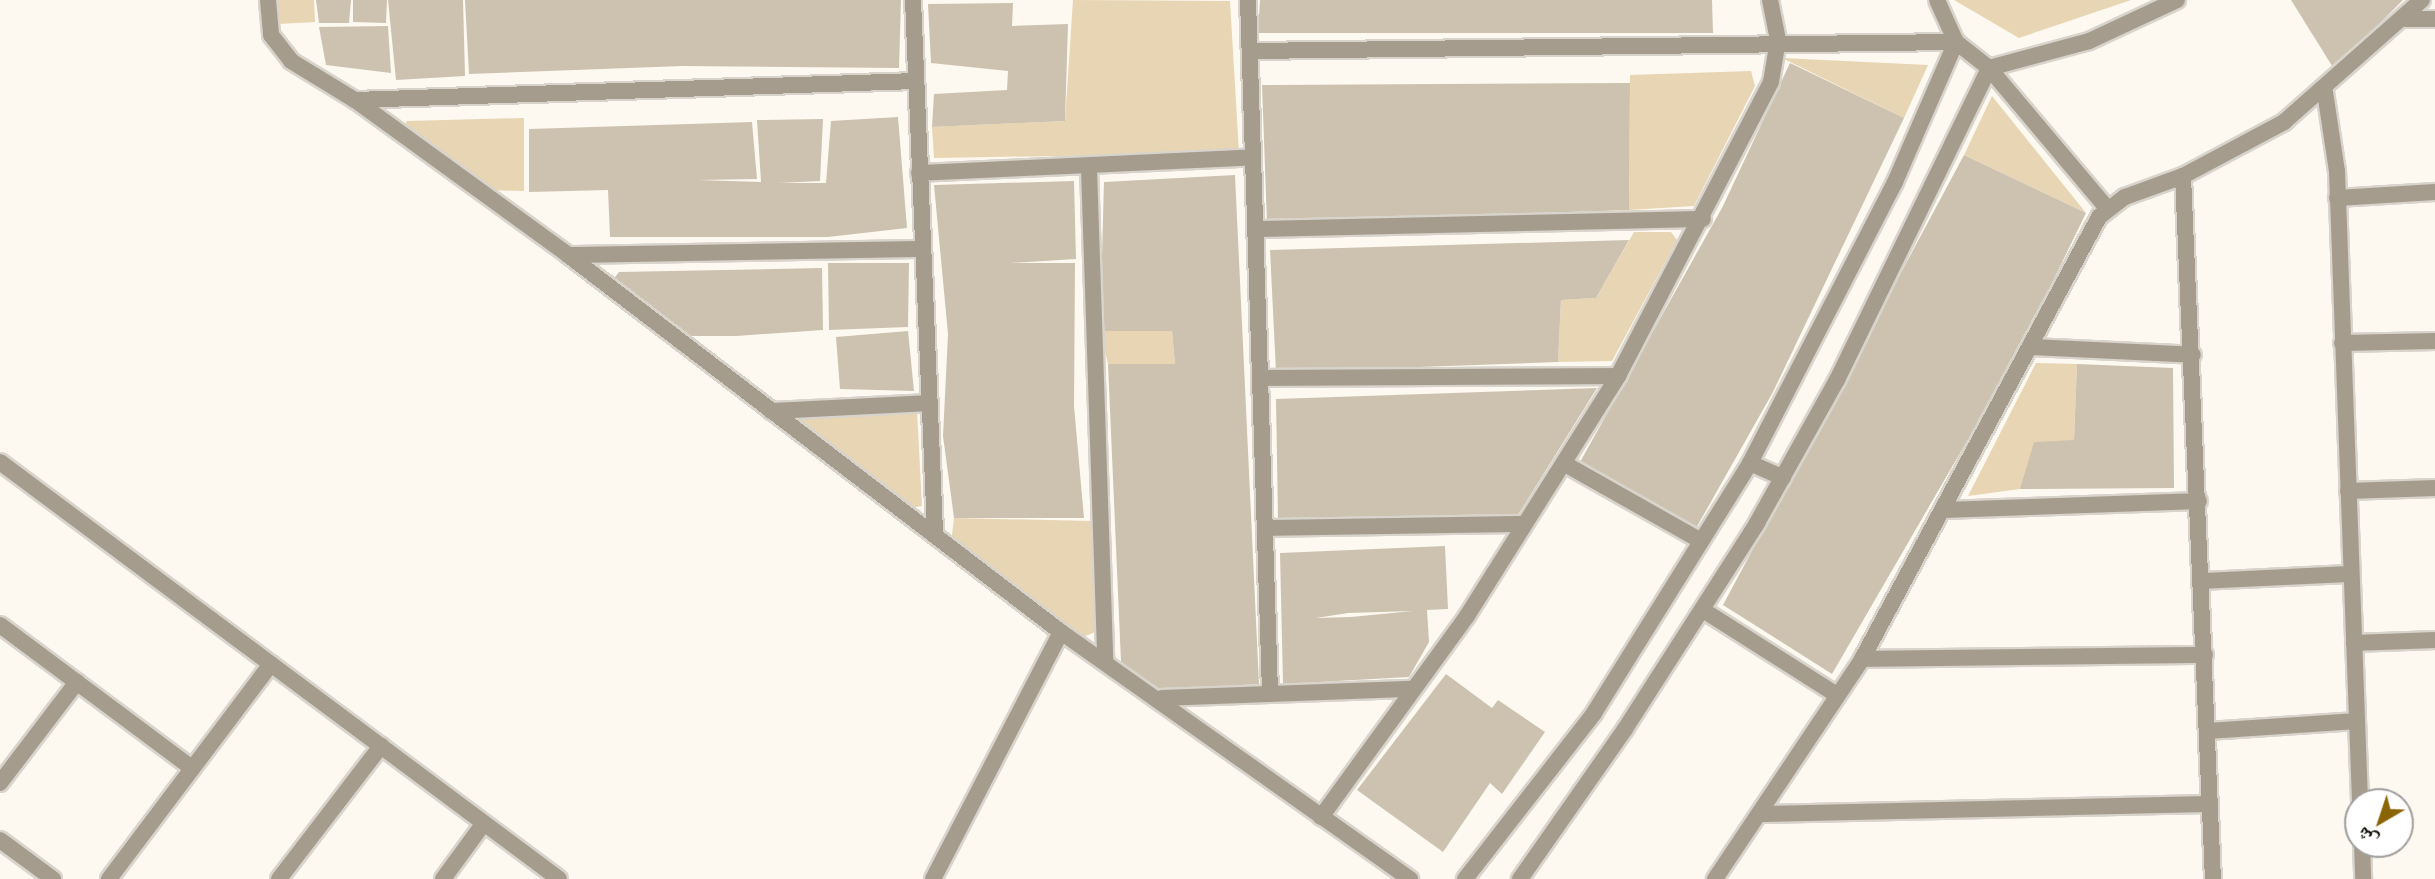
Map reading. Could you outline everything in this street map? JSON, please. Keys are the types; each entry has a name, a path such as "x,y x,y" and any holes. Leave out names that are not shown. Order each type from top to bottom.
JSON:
{"street":[{"path":"268,0 271,35 283,54 355,100 568,255 934,532 1061,632 1162,698 1321,817 1410,879"},
{"path":"914,0 927,403 934,532"},
{"path":"1248,0 1269,693"},
{"path":"1321,817 1410,689 1467,616 1618,376 1703,219 1771,82 1778,40 1770,0"},
{"path":"1937,0 1956,42 1990,68 2107,208"},
{"path":"1520,879 1703,610 1783,478 1990,68 2089,41 2177,0"},
{"path":"1715,879 1762,814 1862,659 2107,208 2183,176 2284,122 2325,92 2406,19 2422,0"},
{"path":"2406,19 2435,19"},
{"path":"1250,51 1778,40 1956,42"},
{"path":"1467,879 1594,713 1750,463 1895,182 1956,42"},
{"path":"355,100 916,81"},
{"path":"2325,92 2337,198 2359,788"},
{"path":"919,173 1089,169 1253,157"},
{"path":"1089,169 1105,660"},
{"path":"2183,176 2193,355 2213,879"},
{"path":"2337,198 2435,192"},
{"path":"1257,229 1703,219"},
{"path":"568,255 922,249"},
{"path":"2342,343 2435,341"},
{"path":"2032,347 2193,355"},
{"path":"1260,378 1618,376"},
{"path":"771,411 927,403"},
{"path":"0,462 559,879"},
{"path":"1750,463 1783,478"},
{"path":"1565,464 1701,541"},
{"path":"2348,491 2435,488"},
{"path":"1945,510 2199,501"},
{"path":"1265,528 1524,524"},
{"path":"2202,581 2351,574"},
{"path":"1703,610 1837,695"},
{"path":"0,625 192,768"},
{"path":"933,879 1061,632"},
{"path":"2354,643 2435,640"},
{"path":"1862,659 2205,655"},
{"path":"109,879 271,664"},
{"path":"0,783 77,682"},
{"path":"1162,698 1410,689"},
{"path":"2208,731 2357,722"},
{"path":"279,879 381,746"},
{"path":"1762,814 2210,804"},
{"path":"443,879 484,823"},
{"path":"0,840 53,879"},
{"path":"2362,858 2363,879"}],"shaded area":[{"path":"273,0 314,0 315,22 278,24"},
{"path":"1073,0 1230,1 1239,153 934,158 932,127 1065,121"},
{"path":"1954,0 2131,0 2019,38"},
{"path":"1782,58 1928,65 1904,118"},
{"path":"1751,71 1755,86 1694,206 1629,210 1630,75"},
{"path":"1992,96 2086,213 1964,155"},
{"path":"524,118 524,191 482,190 403,127 407,121"},
{"path":"1634,232 1671,232 1677,240 1612,361 1558,362 1561,300 1596,298"},
{"path":"1100,331 1172,331 1175,364 1108,364"},
{"path":"2036,363 2077,364 2074,440 2020,489 1968,496"},
{"path":"917,411 922,506 909,508 800,426 802,415"},
{"path":"954,518 1093,521 1095,632 1083,637 998,575 952,535"}],"building":[{"path":"316,0 351,0 349,23 319,23"},
{"path":"353,0 387,0 386,23 353,22"},
{"path":"388,0 463,0 465,76 396,80"},
{"path":"465,0 901,0 899,68 682,66 469,74"},
{"path":"1260,0 1712,0 1713,33 1258,33"},
{"path":"2291,0 2403,0 2334,69"},
{"path":"1013,3 1012,26 1068,24 1065,121 932,127 934,94 1007,90 1008,71 931,63 928,4"},
{"path":"388,26 391,73 326,65 319,27"},
{"path":"1790,63 1904,118 1773,392 1695,530 1580,462 1723,206"},
{"path":"1630,83 1629,210 1267,223 1262,85"},
{"path":"898,117 907,228 828,237 610,237 608,190 529,192 529,129 752,122 757,179 698,180 761,182 757,120 823,119 820,181 779,183 826,183 831,121"},
{"path":"1964,155 2086,213 2018,353 1832,674 1723,605"},
{"path":"1235,175 1259,684 1157,690 1121,662 1108,364 1175,364 1172,331 1100,331 1104,182"},
{"path":"1074,181 1076,259 1010,263 1075,263 1074,406 1084,518 954,518 943,436 948,334 934,185"},
{"path":"1629,240 1596,298 1561,300 1558,362 1276,372 1270,250"},
{"path":"828,263 909,263 908,327 829,330"},
{"path":"822,268 823,330 736,336 684,336 612,281 619,272"},
{"path":"908,331 914,391 840,389 836,337"},
{"path":"2077,364 2173,368 2174,488 2020,489 2034,442 2074,440"},
{"path":"1597,388 1516,518 1278,519 1276,399"},
{"path":"1445,546 1448,609 1427,610 1429,642 1409,677 1283,684 1280,553","holes":["1413,611 1316,618 1348,613"]},
{"path":"1446,674 1492,708 1498,700 1545,732 1502,794 1490,783 1443,852 1357,790"}]}
